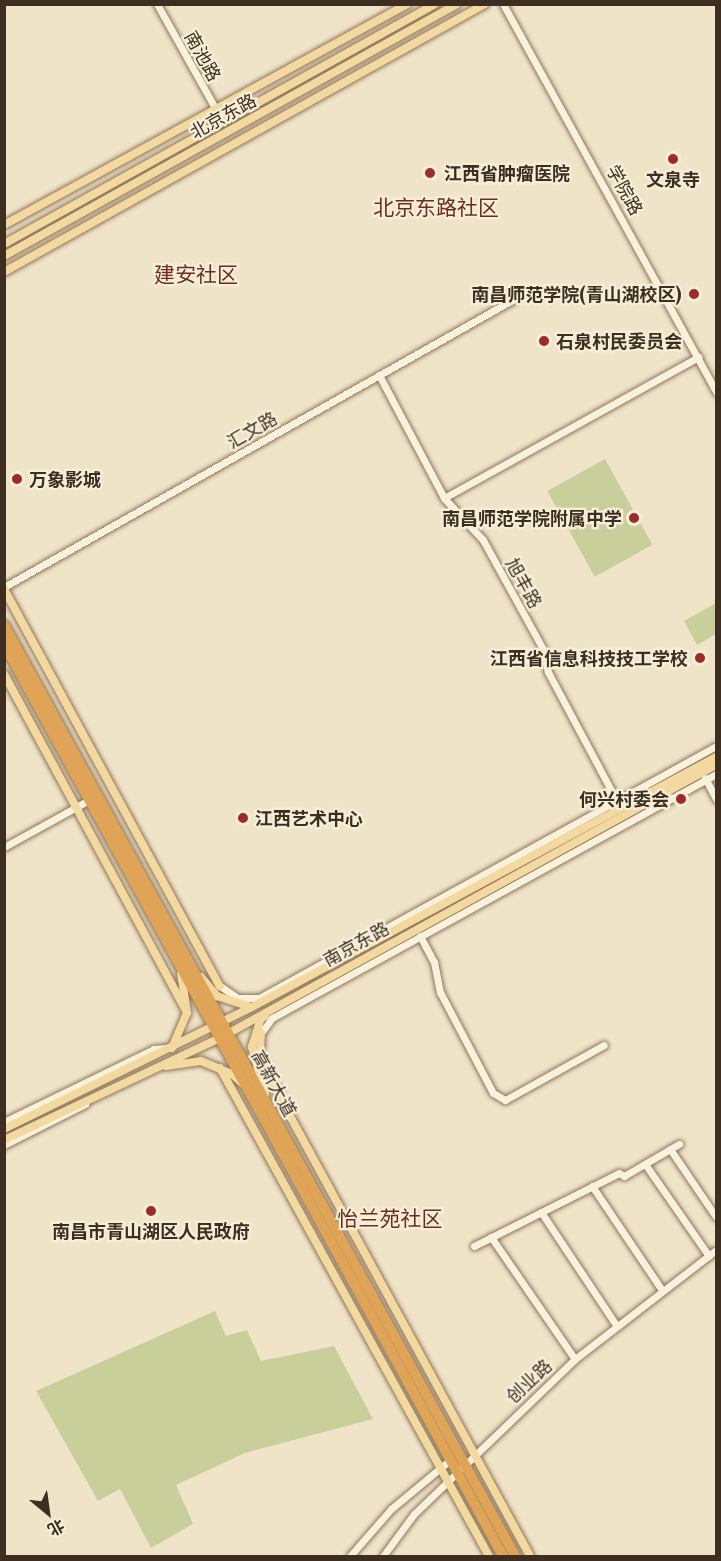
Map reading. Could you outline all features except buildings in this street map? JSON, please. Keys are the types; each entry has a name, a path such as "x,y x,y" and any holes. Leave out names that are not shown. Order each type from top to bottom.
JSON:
{"highway":[{"name":"高新大道","path":"4,626 184,964"},
{"name":"高新大道","path":"4,644 89,800 218,1025 268,1106 460,1468 503,1557"},
{"name":"高新大道","path":"224,1035 246,1086 450,1460 460,1468 515,1557"}],"main road":[{"path":"4,225 407,4"},
{"name":"北京东路","path":"4,244 435,4"},
{"name":"北京东路","path":"4,256 457,4"},
{"path":"4,272 485,4"},
{"path":"4,588 220,986"},
{"path":"4,674 187,1013"},
{"name":"南京东路","path":"4,1129 218,1025 717,757"},
{"name":"南京东路","path":"4,1140 224,1035 621,808 704,776 717,765"},
{"path":"184,964 217,996 239,1006 252,1007"},
{"path":"172,1048 187,1013 184,964"},
{"path":"268,1106 252,1047 260,1020 281,1004"},
{"path":"261,1033 260,1054 271,1079 530,1557"},
{"path":"160,1066 201,1061 220,1068 246,1086"},
{"path":"220,1068 489,1557"}],"street":[{"name":"南池路","path":"157,4 223,122"},
{"name":"学院路","path":"503,4 717,392"},
{"name":"汇文路","path":"4,588 514,299"},
{"path":"444,498 698,357"},
{"name":"旭丰路","path":"380,375 444,498 483,540 543,649 548,672 621,808"},
{"path":"220,986 238,998 259,998 621,808 717,746"},
{"path":"261,1033 272,1018 704,776 717,774"},
{"path":"704,776 717,800"},
{"path":"4,847 89,800"},
{"path":"420,936 434,962 440,992 493,1093 505,1100 604,1045"},
{"path":"301,993 334,984"},
{"path":"4,1122 154,1049 172,1048"},
{"path":"4,1145 76,1111 89,1100"},
{"path":"474,1246 592,1186 645,1164 679,1144"},
{"path":"670,1149 717,1217"},
{"path":"645,1164 709,1256"},
{"path":"592,1186 662,1290"},
{"path":"541,1212 616,1324"},
{"path":"491,1238 575,1359"},
{"name":"创业路","path":"383,1557 414,1514 575,1359 616,1324 717,1250"},
{"path":"350,1557 391,1509 450,1460"}],"green space":[{"path":"605,459 653,545 595,577 547,491"},
{"path":"716,603 716,634 697,645 684,621"},
{"path":"215,1311 226,1336 247,1330 261,1361 334,1346 373,1419 245,1453 176,1485 193,1524 151,1548 120,1489 98,1501 36,1391"}],"place":[{"name":"文泉寺","path":"673,159"},
{"name":"江西省肿瘤医院","path":"430,173"},
{"name":"南昌师范学院(青山湖校区)","path":"694,294"},
{"name":"石泉村民委员会","path":"544,341"},
{"name":"万象影城","path":"17,479"},
{"name":"南昌师范学院附属中学","path":"634,518"},
{"name":"江西省信息科技技工学校","path":"700,658"},
{"name":"何兴村委会","path":"681,799"},
{"name":"江西艺术中心","path":"243,818"},
{"name":"南昌市青山湖区人民政府","path":"151,1211"}],"district":[{"name":"北京东路社区","path":"436,206"},
{"name":"建安社区","path":"196,273"},
{"name":"怡兰苑社区","path":"390,1217"}]}
